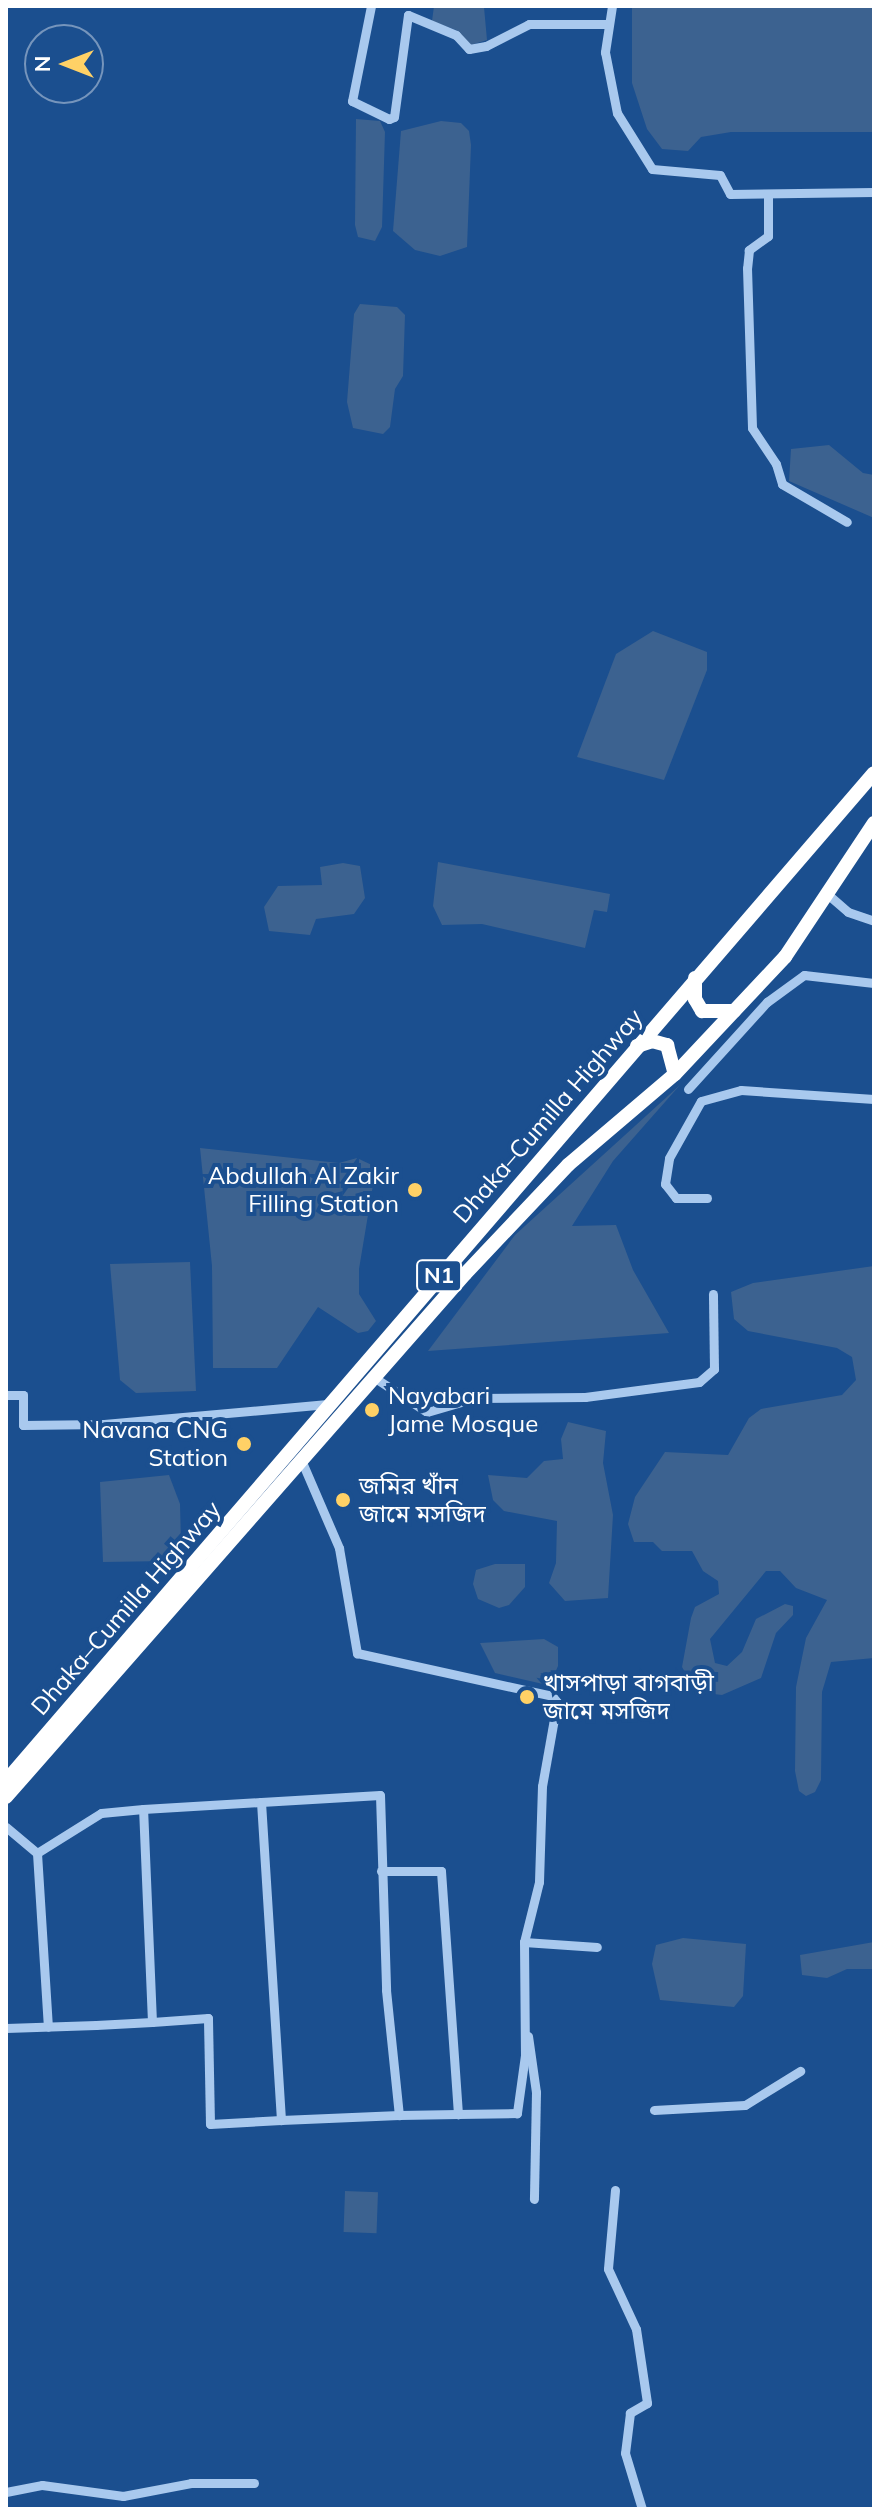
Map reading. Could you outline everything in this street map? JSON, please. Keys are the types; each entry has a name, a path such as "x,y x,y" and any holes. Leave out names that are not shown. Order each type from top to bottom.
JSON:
{"highway":[{"name":"Dhaka–Cumilla Highway","path":"6,1781 334,1404 695,978 874,773"},
{"name":"Dhaka–Cumilla Highway","path":"6,1797 375,1378 568,1165 675,1074 785,957 825,892 874,823"},
{"path":"695,978 695,999 702,1011 734,1011"},
{"path":"637,1046 652,1041 667,1045 675,1074"}],"street":[{"path":"371,6 352,101 389,119 394,117 408,15 456,35 469,49 486,46 529,24 609,24"},
{"path":"612,6 605,52 617,113 652,169 720,175 730,194 874,192"},
{"path":"768,194 768,236 749,250 747,268 752,428 782,484 847,522"},
{"path":"825,892 848,912 874,921"},
{"path":"688,1089 767,1002 804,975 874,983"},
{"path":"707,1198 676,1198 665,1184 669,1158 701,1101 741,1090 874,1099"},
{"path":"375,1378 384,1389 427,1412 475,1398 585,1397 699,1382 714,1369 713,1294"},
{"path":"6,1395 23,1395 23,1425 104,1424 334,1404"},
{"path":"6,2028 208,2018 210,2124 517,2113 524,2025 524,1942 539,1882 542,1786 556,1698 357,1653 339,1548 302,1462"},
{"path":"37,1853 101,1813 380,1795 386,1990 399,2115"},
{"path":"261,1802 281,2120"},
{"path":"143,1809 152,2022"},
{"path":"6,1827 37,1853 48,2027"},
{"path":"381,1871 441,1871 458,2114"},
{"path":"524,1942 597,1947"},
{"path":"524,2025 532,2047 536,2092 534,2199"},
{"path":"654,2110 745,2105 800,2071"},
{"path":"615,2190 608,2269 636,2329 647,2403 630,2413 625,2453 642,2509"},
{"path":"6,2492 42,2485 123,2496 191,2483 254,2483"}],"water":[{"path":"434,6 484,7 487,40 471,45 456,30 432,21"},
{"path":"632,6 874,6 874,132 731,132 701,137 688,151 662,149 647,129 632,83"},
{"path":"356,119 380,121 385,132 382,227 375,241 358,237 355,225"},
{"path":"441,121 461,123 469,131 471,145 467,247 440,256 415,250 393,231 401,131"},
{"path":"360,304 397,307 405,315 403,376 395,389 390,427 383,434 353,428 347,402 354,314"},
{"path":"829,445 863,473 874,475 874,518 789,481 791,449"},
{"path":"653,631 707,652 707,670 664,780 577,757 616,654"},
{"path":"438,862 610,894 607,912 594,910 585,948 482,924 442,925 433,906"},
{"path":"343,863 360,866 365,898 354,914 316,919 310,935 269,931 264,907 278,886 322,885 320,867"},
{"path":"680,1085 613,1161 572,1226 616,1225 633,1270 669,1333 428,1351 515,1235"},
{"path":"200,1148 339,1163 357,1158 376,1167 359,1269 359,1294 376,1321 368,1331 358,1333 318,1307 277,1368 213,1368 212,1266"},
{"path":"190,1262 196,1391 136,1393 120,1380 110,1264"},
{"path":"874,1266 874,1658 831,1662 822,1692 821,1780 815,1792 806,1796 799,1791 795,1771 796,1687 806,1638 827,1600 796,1588 780,1571 766,1571 710,1639 715,1663 727,1666 742,1652 756,1619 785,1604 793,1606 793,1615 776,1633 761,1678 722,1695 697,1692 682,1667 691,1618 695,1607 719,1594 718,1581 703,1571 692,1551 662,1551 653,1542 634,1542 628,1524 635,1497 665,1452 728,1455 749,1418 761,1409 842,1395 856,1380 852,1357 837,1348 748,1331 734,1319 731,1292 753,1283"},
{"path":"568,1422 606,1431 603,1463 613,1515 608,1598 565,1601 549,1583 556,1563 557,1521 504,1511 493,1500 488,1475 527,1478 544,1461 563,1459 561,1439"},
{"path":"169,1475 180,1504 181,1543 168,1561 103,1562 100,1482"},
{"path":"495,1564 525,1564 525,1587 509,1605 499,1608 478,1599 473,1584 476,1570"},
{"path":"544,1639 558,1647 558,1666 551,1682 543,1684 495,1673 480,1643"},
{"path":"683,1938 746,1944 743,1996 734,2007 660,2000 652,1964 656,1945"},
{"path":"874,1942 874,1969 847,1969 827,1978 802,1975 800,1955"},
{"path":"345,2191 378,2192 377,2233 344,2232"}],"place":[{"name":"Abdullah Al Zakir Filling Station","path":"415,1190"},
{"name":"Nayabari Jame Mosque","path":"372,1410"},
{"name":"Navana CNG Station","path":"244,1444"},
{"name":"জমির খাঁন জামে মসজিদ","path":"343,1500"},
{"name":"খাসপাড়া বাগবাড়ী জামে মসজিদ","path":"527,1697"}]}
